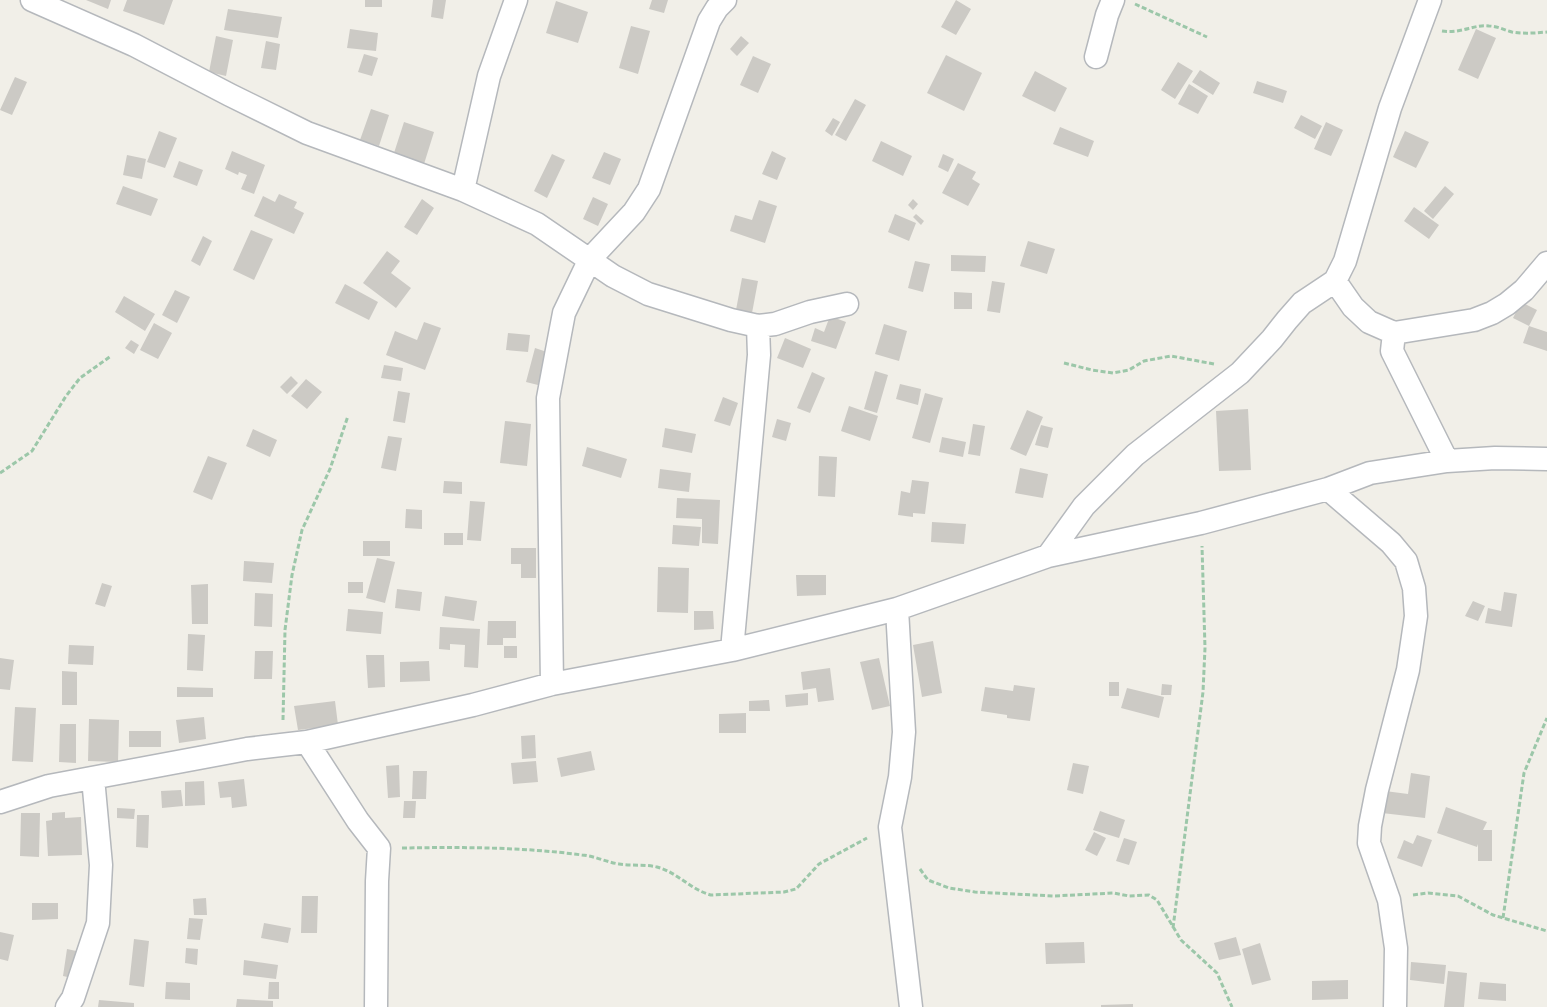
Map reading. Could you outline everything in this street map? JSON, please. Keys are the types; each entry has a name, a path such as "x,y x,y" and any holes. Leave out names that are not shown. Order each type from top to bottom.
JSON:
{"street":[{"path":"32,0 134,45 307,133 463,190 537,224 613,276 648,294 731,320 758,326 775,324 810,312 846,304"},
{"path":"463,190 489,76 516,0"},
{"path":"552,684 548,398 564,313 590,259 634,212 649,189 710,21 717,8 725,0"},
{"path":"1096,57 1107,15 1123,2"},
{"path":"1048,556 1084,506 1135,455 1240,373 1302,304 1336,281 1345,261 1390,108 1427,7"},
{"path":"1336,281 1358,312 1369,322 1394,334 1474,320 1492,313 1524,290 1547,263"},
{"path":"732,650 759,355 758,326"},
{"path":"1394,334 1392,351 1401,365 1415,398 1447,461"},
{"path":"0,802 49,786 247,749 308,742 473,705 552,684 732,650 897,609 1048,556 1201,523 1328,489 1370,473 1447,461 1495,458 1547,459"},
{"path":"1328,489 1391,543 1406,561 1414,588 1416,616 1408,670 1379,781 1370,826 1369,843 1386,893 1392,921 1396,948 1395,1007"},
{"path":"897,609 904,732 900,777 890,827 911,1007"},
{"path":"308,742 358,821 379,848 376,1007"},
{"path":"67,1007 74,998 98,923 101,865 93,778"}],"path":[{"path":"1123,2 1207,37"},
{"path":"1427,7 1440,31 1451,33 1483,26 1531,34 1547,32"},
{"path":"0,473 32,451 66,396 80,378 112,356"},
{"path":"1064,363 1113,374 1129,370 1144,361 1171,356 1212,364 1247,365"},
{"path":"282,746 285,630 292,575 302,530 330,469 348,416"},
{"path":"1173,929 1203,692 1206,648 1201,523"},
{"path":"1503,918 1524,773 1547,718"},
{"path":"379,848 470,847 560,852 585,855 618,864 656,867 674,874 704,893 711,895 784,892 796,889 819,864 835,854 890,827"},
{"path":"919,868 928,880 949,888 975,892 1052,896 1114,893 1129,896 1150,896 1157,900 1181,940 1217,973 1232,1007"},
{"path":"1386,893 1412,895 1428,893 1458,896 1493,916 1547,931"}],"building":[{"path":"86,0 111,0 108,9"},
{"path":"127,0 173,0 164,25 123,11"},
{"path":"365,0 382,0 382,7 365,7"},
{"path":"433,0 446,0 443,19 431,17"},
{"path":"652,0 668,0 664,13 649,9"},
{"path":"956,0 971,9 956,35 941,27"},
{"path":"556,1 588,12 578,43 546,33"},
{"path":"228,9 282,17 278,38 224,30"},
{"path":"631,26 650,31 638,74 619,68"},
{"path":"350,29 378,33 376,51 347,48"},
{"path":"1476,29 1496,38 1478,79 1458,70"},
{"path":"216,36 233,40 226,76 209,72"},
{"path":"741,36 749,43 737,56 730,49"},
{"path":"266,41 280,44 276,70 261,68"},
{"path":"364,54 378,58 372,76 358,72"},
{"path":"946,55 982,73 964,111 927,93"},
{"path":"753,56 771,64 758,93 740,85"},
{"path":"1178,62 1193,71 1175,99 1161,90"},
{"path":"1200,70 1220,83 1213,95 1192,82"},
{"path":"1035,71 1067,88 1055,112 1022,96"},
{"path":"15,77 27,82 12,115 0,110"},
{"path":"1257,81 1287,91 1283,103 1253,93"},
{"path":"1189,84 1208,96 1198,114 1178,104"},
{"path":"855,99 866,105 846,141 835,135"},
{"path":"371,109 389,115 379,146 360,140"},
{"path":"1301,115 1322,126 1315,139 1294,128"},
{"path":"833,118 840,122 832,136 825,131"},
{"path":"404,122 434,132 424,164 394,153"},
{"path":"1326,122 1343,130 1331,156 1314,149"},
{"path":"1060,127 1094,141 1088,157 1053,144"},
{"path":"159,131 177,138 165,168 147,162"},
{"path":"1405,131 1429,142 1416,168 1393,157"},
{"path":"881,141 912,156 903,176 872,161"},
{"path":"232,151 265,165 254,194 241,189 247,175 239,172 238,175 225,169"},
{"path":"772,151 786,158 777,180 762,174"},
{"path":"604,152 621,159 610,185 592,178"},
{"path":"552,154 565,160 547,198 534,191"},
{"path":"943,154 954,159 948,172 938,167"},
{"path":"127,155 146,159 142,179 123,175"},
{"path":"179,161 203,170 197,186 173,177"},
{"path":"958,163 976,172 972,179 980,184 968,206 942,193"},
{"path":"123,186 158,199 151,216 116,204"},
{"path":"1445,186 1454,194 1433,219 1424,211"},
{"path":"279,194 297,202 294,208 304,213 294,234 254,216 263,196 275,202"},
{"path":"593,197 608,204 598,226 583,219"},
{"path":"422,199 434,208 417,235 404,227"},
{"path":"913,199 918,204 913,210 908,205"},
{"path":"759,200 777,206 765,243 730,231 735,215 752,220"},
{"path":"1414,207 1439,225 1429,239 1404,221"},
{"path":"895,214 916,223 909,241 888,232"},
{"path":"916,214 924,221 921,225 913,217"},
{"path":"251,230 273,239 254,280 233,270"},
{"path":"203,236 212,241 200,266 191,261"},
{"path":"1028,241 1055,249 1047,274 1020,266"},
{"path":"387,251 400,261 391,273 411,288 396,308 363,283"},
{"path":"951,255 986,256 985,272 951,271"},
{"path":"915,261 930,264 923,292 908,288"},
{"path":"742,278 758,281 752,313 736,310"},
{"path":"992,281 1005,283 1000,313 987,311"},
{"path":"345,284 378,302 369,320 335,303"},
{"path":"175,290 190,297 177,323 162,315"},
{"path":"954,292 972,293 972,309 954,309"},
{"path":"124,296 155,314 145,331 115,312"},
{"path":"1521,302 1537,310 1529,326 1513,318"},
{"path":"830,316 846,322 836,349 811,341 815,328 824,332"},
{"path":"424,322 441,328 425,370 386,355 395,331 417,340"},
{"path":"154,323 172,333 158,359 140,350"},
{"path":"884,324 907,331 899,361 875,354"},
{"path":"1529,326 1547,332 1547,351 1523,343"},
{"path":"508,333 530,335 528,352 506,350"},
{"path":"785,338 811,349 803,368 777,358"},
{"path":"131,340 139,345 134,354 125,348"},
{"path":"535,348 547,352 538,385 526,382"},
{"path":"384,365 403,368 401,381 381,378"},
{"path":"875,371 888,375 877,413 864,409"},
{"path":"812,372 825,378 810,413 797,408"},
{"path":"291,376 298,383 287,394 280,387"},
{"path":"306,379 322,392 307,409 291,396"},
{"path":"900,384 921,389 918,405 896,399"},
{"path":"398,391 410,393 405,423 393,421"},
{"path":"925,393 943,398 930,443 912,438"},
{"path":"723,397 738,403 730,426 714,421"},
{"path":"849,406 878,416 870,441 841,431"},
{"path":"1248,409 1251,470 1219,471 1216,411"},
{"path":"1027,410 1043,417 1026,456 1010,449"},
{"path":"777,419 791,423 786,441 772,437"},
{"path":"505,421 531,424 527,466 500,463"},
{"path":"973,424 985,426 980,456 968,454"},
{"path":"1041,425 1053,428 1048,448 1035,445"},
{"path":"665,428 696,434 692,453 662,447"},
{"path":"253,429 277,440 270,457 246,446"},
{"path":"388,436 402,438 396,471 381,468"},
{"path":"942,437 966,442 963,457 939,452"},
{"path":"587,447 627,459 621,478 582,466"},
{"path":"208,456 227,463 212,500 193,492"},
{"path":"819,456 837,457 835,497 818,496"},
{"path":"1020,468 1048,474 1043,498 1015,493"},
{"path":"660,469 691,473 689,492 658,488"},
{"path":"912,480 929,482 925,514 913,513 913,517 898,515 901,491 910,493"},
{"path":"444,481 462,482 462,494 443,493"},
{"path":"677,498 720,500 718,544 702,543 702,519 676,518"},
{"path":"470,501 485,502 481,541 467,540"},
{"path":"406,509 422,510 422,529 405,528"},
{"path":"932,522 966,524 964,544 931,542"},
{"path":"673,525 701,527 699,546 672,544"},
{"path":"444,533 463,533 463,545 444,545"},
{"path":"363,541 390,541 390,556 363,556"},
{"path":"511,548 536,548 536,578 521,578 521,564 511,564"},
{"path":"377,558 395,562 385,603 366,598"},
{"path":"244,561 274,563 272,583 243,581"},
{"path":"658,567 689,568 688,613 657,612"},
{"path":"796,575 826,575 826,595 797,596"},
{"path":"348,582 363,582 363,593 348,593"},
{"path":"102,583 112,586 105,607 95,604"},
{"path":"208,584 208,624 192,624 191,585"},
{"path":"397,589 422,592 420,611 395,608"},
{"path":"1504,592 1517,594 1512,627 1485,623 1488,608 1501,611"},
{"path":"255,593 273,594 272,627 254,626"},
{"path":"445,596 477,601 474,621 442,616"},
{"path":"1473,601 1485,606 1478,621 1465,616"},
{"path":"348,609 383,612 381,634 346,631"},
{"path":"694,611 713,611 714,629 694,630"},
{"path":"488,621 516,621 516,638 503,638 503,645 487,645"},
{"path":"440,627 480,629 478,668 464,667 465,645 450,644 450,650 439,649"},
{"path":"188,634 205,635 203,671 187,670"},
{"path":"933,641 942,693 922,697 913,645"},
{"path":"69,645 94,646 93,665 68,664"},
{"path":"504,646 517,646 517,658 504,658"},
{"path":"255,651 273,651 272,679 254,679"},
{"path":"366,655 384,655 385,687 368,688"},
{"path":"0,658 14,660 10,690 0,689"},
{"path":"879,658 890,706 872,710 860,662"},
{"path":"429,661 430,681 400,682 400,662"},
{"path":"830,668 834,700 818,702 816,688 803,690 801,672"},
{"path":"62,671 77,672 77,705 62,705"},
{"path":"1109,682 1119,682 1119,696 1109,696"},
{"path":"1162,684 1172,685 1171,695 1161,695"},
{"path":"1014,685 1035,688 1030,721 1007,718 1007,715 981,711 985,687 1013,691"},
{"path":"177,687 213,688 213,697 177,697"},
{"path":"1127,688 1164,697 1159,718 1121,708"},
{"path":"808,693 808,705 786,707 785,695"},
{"path":"769,700 770,711 749,711 749,701"},
{"path":"335,701 338,725 298,730 294,706"},
{"path":"15,707 36,708 33,762 12,761"},
{"path":"746,713 746,733 719,733 719,714"},
{"path":"204,717 206,739 179,743 176,720"},
{"path":"89,719 119,720 118,762 88,761"},
{"path":"60,724 76,724 76,763 59,762"},
{"path":"129,731 161,731 161,747 129,747"},
{"path":"535,735 536,758 522,759 521,736"},
{"path":"591,751 595,770 561,777 557,758"},
{"path":"536,761 538,782 513,784 511,763"},
{"path":"1073,763 1089,766 1083,794 1067,790"},
{"path":"399,765 400,797 388,798 386,766"},
{"path":"413,771 427,771 426,799 412,799"},
{"path":"1411,773 1430,776 1425,818 1382,813 1385,791 1408,794"},
{"path":"244,779 247,806 232,808 231,797 220,798 218,782"},
{"path":"204,781 205,805 185,806 185,782"},
{"path":"181,790 183,806 162,808 161,791"},
{"path":"404,801 416,801 415,818 403,818"},
{"path":"1446,807 1487,822 1483,830 1492,830 1492,861 1478,861 1478,844 1477,847 1437,833"},
{"path":"117,808 135,809 134,819 117,818"},
{"path":"1100,811 1125,820 1119,838 1093,830"},
{"path":"65,812 65,818 81,817 82,855 48,856 46,821 52,820 52,813"},
{"path":"21,813 40,813 39,857 20,856"},
{"path":"137,815 149,815 148,848 136,847"},
{"path":"1094,832 1106,838 1097,856 1085,850"},
{"path":"1417,835 1432,840 1422,867 1397,858 1404,840 1413,844"},
{"path":"1124,838 1137,842 1129,865 1116,861"},
{"path":"302,896 318,896 317,933 301,933"},
{"path":"206,898 207,915 194,915 193,899"},
{"path":"32,903 58,903 58,919 32,920"},
{"path":"189,918 203,919 200,940 187,939"},
{"path":"264,923 291,928 288,943 261,938"},
{"path":"0,932 14,935 8,961 0,959"},
{"path":"1236,937 1241,955 1219,960 1214,943"},
{"path":"134,939 149,941 144,987 129,985"},
{"path":"1084,942 1085,963 1046,964 1045,943"},
{"path":"1260,943 1271,980 1252,985 1242,949"},
{"path":"186,948 198,949 197,965 185,963"},
{"path":"67,949 81,952 76,979 63,976"},
{"path":"244,960 278,965 276,979 243,975"},
{"path":"1411,962 1446,965 1444,984 1410,980"},
{"path":"1448,971 1467,973 1464,1007 1444,1007"},
{"path":"1348,980 1348,999 1312,1000 1312,981"},
{"path":"166,982 190,983 190,1000 165,999"},
{"path":"269,982 279,982 279,999 268,999"},
{"path":"1480,982 1506,984 1506,1001 1478,999"},
{"path":"237,999 273,1001 273,1007 236,1007"},
{"path":"99,1000 134,1003 134,1007 98,1007"},
{"path":"1133,1004 1133,1007 1101,1007 1101,1005"}]}
